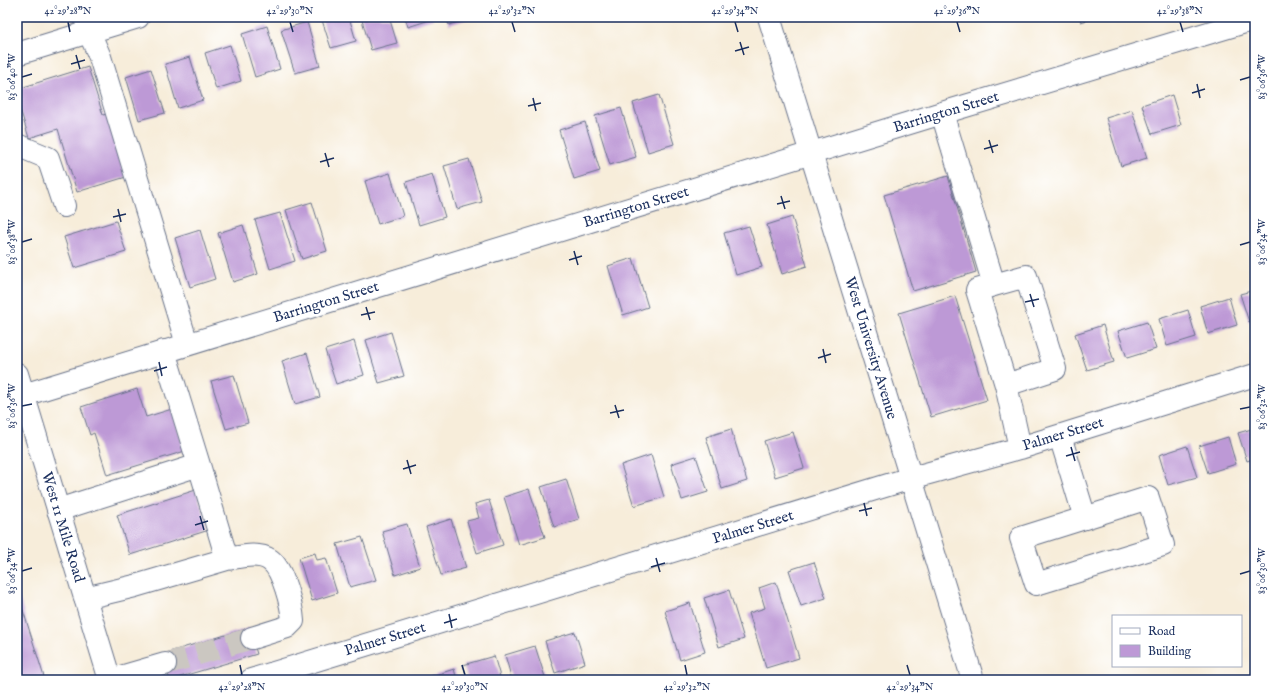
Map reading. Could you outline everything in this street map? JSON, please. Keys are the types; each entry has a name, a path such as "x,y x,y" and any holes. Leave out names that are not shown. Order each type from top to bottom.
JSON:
{"street":[{"path":"17,54 87,25 138,17"},
{"name":"West University Avenue","path":"769,17 973,680"},
{"name":"Barrington Street","path":"19,389 164,351 1255,19"},
{"path":"87,25 100,57 187,344"},
{"path":"942,113 994,285"},
{"path":"17,145 48,158 64,206"},
{"path":"1006,385 1055,369 1026,276 977,290 1006,385 1020,448"},
{"path":"164,351 227,559"},
{"name":"Palmer Street","path":"251,680 911,478 1060,436 1255,375"},
{"name":"West 11 Mile Road","path":"19,389 110,680"},
{"path":"1060,436 1085,518"},
{"path":"58,510 199,465"},
{"path":"1148,498 1163,545 1036,584 1021,538 1085,518 1148,498"},
{"path":"85,598 135,586 227,559 243,556 260,556 271,560 279,571 292,609 293,621 287,627 252,638"},
{"path":"110,680 164,664"}],"building":[{"path":"321,17 349,17 356,41 331,48"},
{"path":"361,17 389,17 397,43 371,50"},
{"path":"405,17 432,17 433,19 408,27"},
{"path":"446,17 474,17 449,25"},
{"path":"1079,17 1097,17 1081,22"},
{"path":"307,22 320,66 295,73 281,30"},
{"path":"267,26 280,69 255,77 242,34"},
{"path":"230,45 241,81 216,89 205,53"},
{"path":"190,57 203,100 178,108 165,64"},
{"path":"88,67 103,115 107,114 126,177 77,192 58,129 29,138 17,99 17,89"},
{"path":"151,69 165,113 139,120 126,77"},
{"path":"659,95 674,144 648,152 633,103"},
{"path":"1172,95 1181,125 1152,134 1142,105"},
{"path":"621,108 636,157 610,165 595,116"},
{"path":"1132,110 1147,158 1121,166 1106,118"},
{"path":"585,122 600,171 574,179 559,130"},
{"path":"469,159 482,202 457,209 444,166"},
{"path":"390,173 403,216 378,224 365,181"},
{"path":"432,174 445,217 419,225 406,182"},
{"path":"948,176 976,272 913,291 884,195"},
{"path":"312,202 327,251 302,259 286,210"},
{"path":"280,213 295,261 270,269 255,220"},
{"path":"792,217 807,266 782,274 767,225"},
{"path":"116,221 126,252 74,268 64,237"},
{"path":"243,225 258,274 233,282 218,233"},
{"path":"749,226 762,267 736,275 724,233"},
{"path":"200,230 215,279 190,287 175,238"},
{"path":"633,258 648,307 623,315 608,266"},
{"path":"1255,290 1255,320 1249,322 1240,294"},
{"path":"955,296 987,400 931,417 899,313"},
{"path":"1229,297 1237,325 1208,334 1200,306"},
{"path":"1188,310 1196,337 1167,346 1159,319"},
{"path":"1147,322 1156,349 1127,358 1118,331"},
{"path":"1103,325 1114,362 1087,370 1075,334"},
{"path":"391,332 404,376 379,383 366,340"},
{"path":"354,341 364,375 336,384 325,350"},
{"path":"307,353 320,397 295,404 282,361"},
{"path":"234,375 248,423 226,429 211,381"},
{"path":"137,389 146,417 172,409 185,451 107,475 94,433 90,435 81,407"},
{"path":"1255,428 1255,458 1247,461 1238,433"},
{"path":"731,429 747,481 722,489 706,437"},
{"path":"793,432 804,468 775,477 764,441"},
{"path":"1228,437 1236,464 1208,473 1199,446"},
{"path":"1187,446 1197,477 1168,485 1159,455"},
{"path":"651,455 664,497 634,506 621,465"},
{"path":"696,456 708,492 682,500 671,464"},
{"path":"566,479 579,519 554,527 541,487"},
{"path":"529,489 545,537 519,545 504,497"},
{"path":"196,490 209,530 130,555 117,515"},
{"path":"489,500 503,545 477,553 467,521 479,518 475,504"},
{"path":"451,519 466,568 441,575 426,527"},
{"path":"407,524 420,567 395,575 382,531"},
{"path":"362,537 376,580 350,587 337,544"},
{"path":"315,553 317,560 326,558 337,593 312,601 299,558"},
{"path":"814,562 826,598 801,606 789,570"},
{"path":"776,582 799,658 766,668 749,613 765,608 759,588"},
{"path":"729,590 744,639 719,647 704,598"},
{"path":"17,591 45,680 17,680"},
{"path":"690,603 705,652 680,660 665,611"},
{"path":"249,628 257,654 170,680 162,654"},
{"path":"575,632 585,663 555,673 545,641"},
{"path":"535,646 545,677 535,680 512,680 505,655"},
{"path":"494,656 501,680 468,680 463,665"},
{"path":"454,669 457,680 423,679"}],"tunnel":[{"path":"165,664 252,638"}]}
